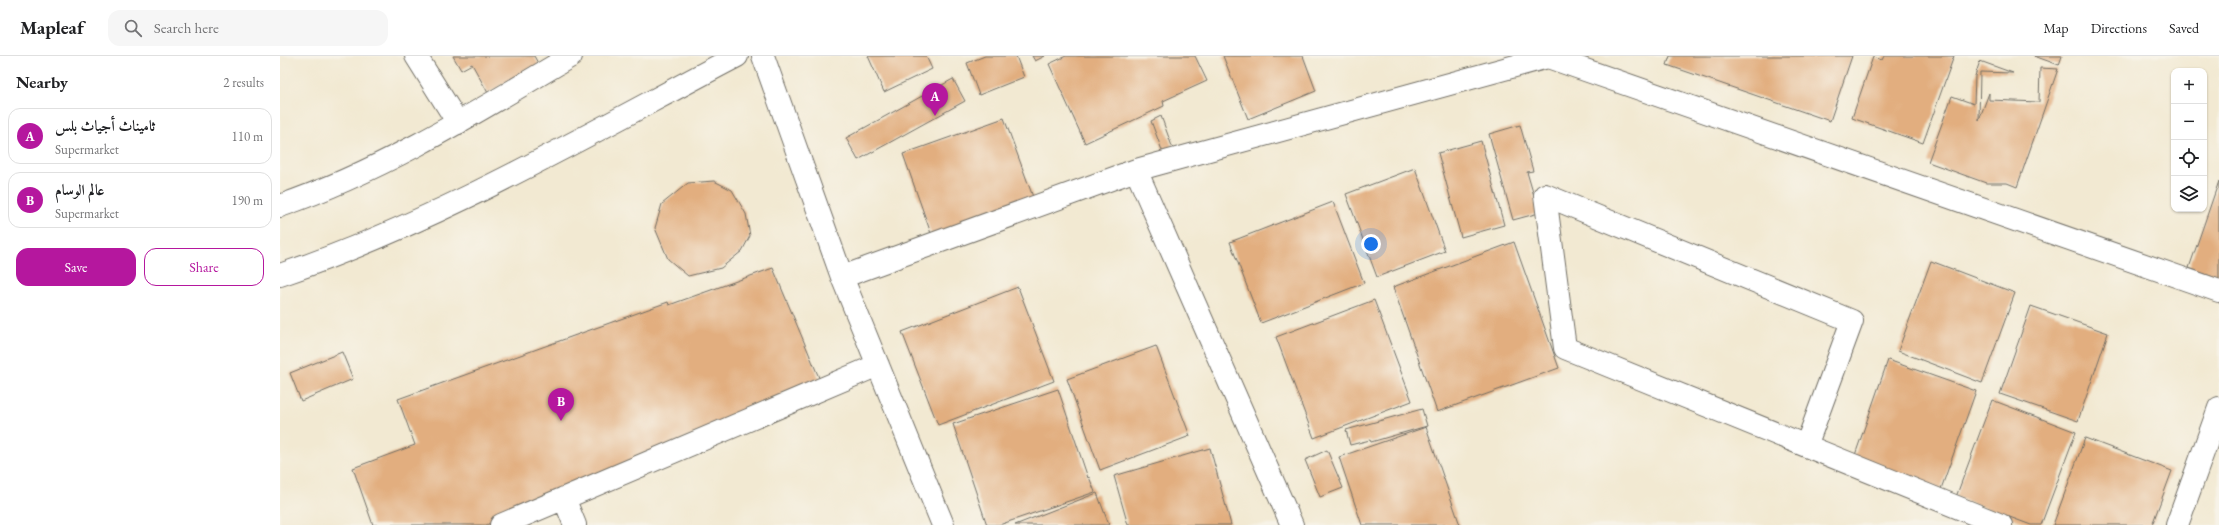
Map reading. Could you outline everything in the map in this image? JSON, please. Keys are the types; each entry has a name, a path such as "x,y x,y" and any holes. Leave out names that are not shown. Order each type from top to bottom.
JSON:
{"street":[{"path":"416,56 458,123"},
{"path":"280,206 326,190 442,133 571,56"},
{"path":"280,275 328,259 472,195 737,56"},
{"path":"763,56 842,277 943,525"},
{"path":"842,277 1136,170 1548,57 2219,291"},
{"path":"1136,170 1292,525"},
{"path":"1806,446 1852,321 1545,195 1565,348 1806,446 2001,525"},
{"path":"501,525 878,365"},
{"path":"2177,525 2219,408"},
{"path":"564,498 575,525"}],"building":[{"path":"453,56 534,56 539,65 488,93 472,64 461,70"},
{"path":"868,56 926,56 932,69 884,92"},
{"path":"985,56 1016,56 1024,77 979,95 967,63"},
{"path":"1032,56 1045,56 1035,61"},
{"path":"1066,56 1195,56 1207,81 1163,101 1164,106 1085,143 1049,64"},
{"path":"1223,56 1303,56 1316,91 1248,119"},
{"path":"1670,56 1852,56 1830,121 1667,65"},
{"path":"1884,56 1954,56 1923,143 1852,118 1873,57 1882,60"},
{"path":"2034,56 2062,56 2059,65"},
{"path":"1980,61 2013,73 1980,72 1979,120 1989,93 1989,100 2039,102 2040,68 2058,69 2017,187 2007,183 1986,183 1928,162 1952,96 1974,104 1975,76"},
{"path":"953,79 965,101 858,160 846,138"},
{"path":"1161,116 1173,149 1163,153 1151,121"},
{"path":"1004,118 1036,205 934,242 903,154"},
{"path":"1520,125 1533,171 1527,172 1539,213 1513,220 1489,134"},
{"path":"1481,141 1504,225 1461,237 1438,153"},
{"path":"1415,168 1445,251 1377,277 1346,194"},
{"path":"714,181 732,190 746,214 750,236 742,251 721,268 688,276 668,259 655,228 662,204 688,183"},
{"path":"2219,181 2219,279 2189,268"},
{"path":"1333,202 1364,283 1261,323 1230,242"},
{"path":"1514,242 1559,368 1437,412 1393,287"},
{"path":"1931,261 2015,293 1982,383 1898,351"},
{"path":"773,268 820,380 486,525 373,525 353,468 415,445 398,399 668,302 669,305"},
{"path":"1018,287 1054,381 938,425 902,332"},
{"path":"1374,300 1412,401 1314,438 1276,337"},
{"path":"2031,306 2108,333 2078,421 2000,394"},
{"path":"1156,346 1190,436 1100,470 1067,379"},
{"path":"342,352 353,379 301,401 290,373"},
{"path":"1888,360 1976,391 1941,489 1854,458"},
{"path":"1058,389 1088,478 1089,477 1095,492 999,525 987,525 953,424"},
{"path":"1992,400 2076,432 2041,525 2031,525 1956,497"},
{"path":"1422,409 1427,426 1371,442 1370,440 1350,445 1346,430"},
{"path":"1426,427 1460,525 1362,525 1339,457"},
{"path":"2085,438 2172,471 2152,525 2053,525"},
{"path":"1210,448 1231,525 1128,525 1114,476"},
{"path":"1327,450 1343,488 1320,497 1305,460"},
{"path":"1097,493 1109,525 1015,525"}],"place":[{"name":"ثاميناث أجياث بلس","path":"935,116"},
{"name":"عالم الوسام","path":"561,421"}]}
